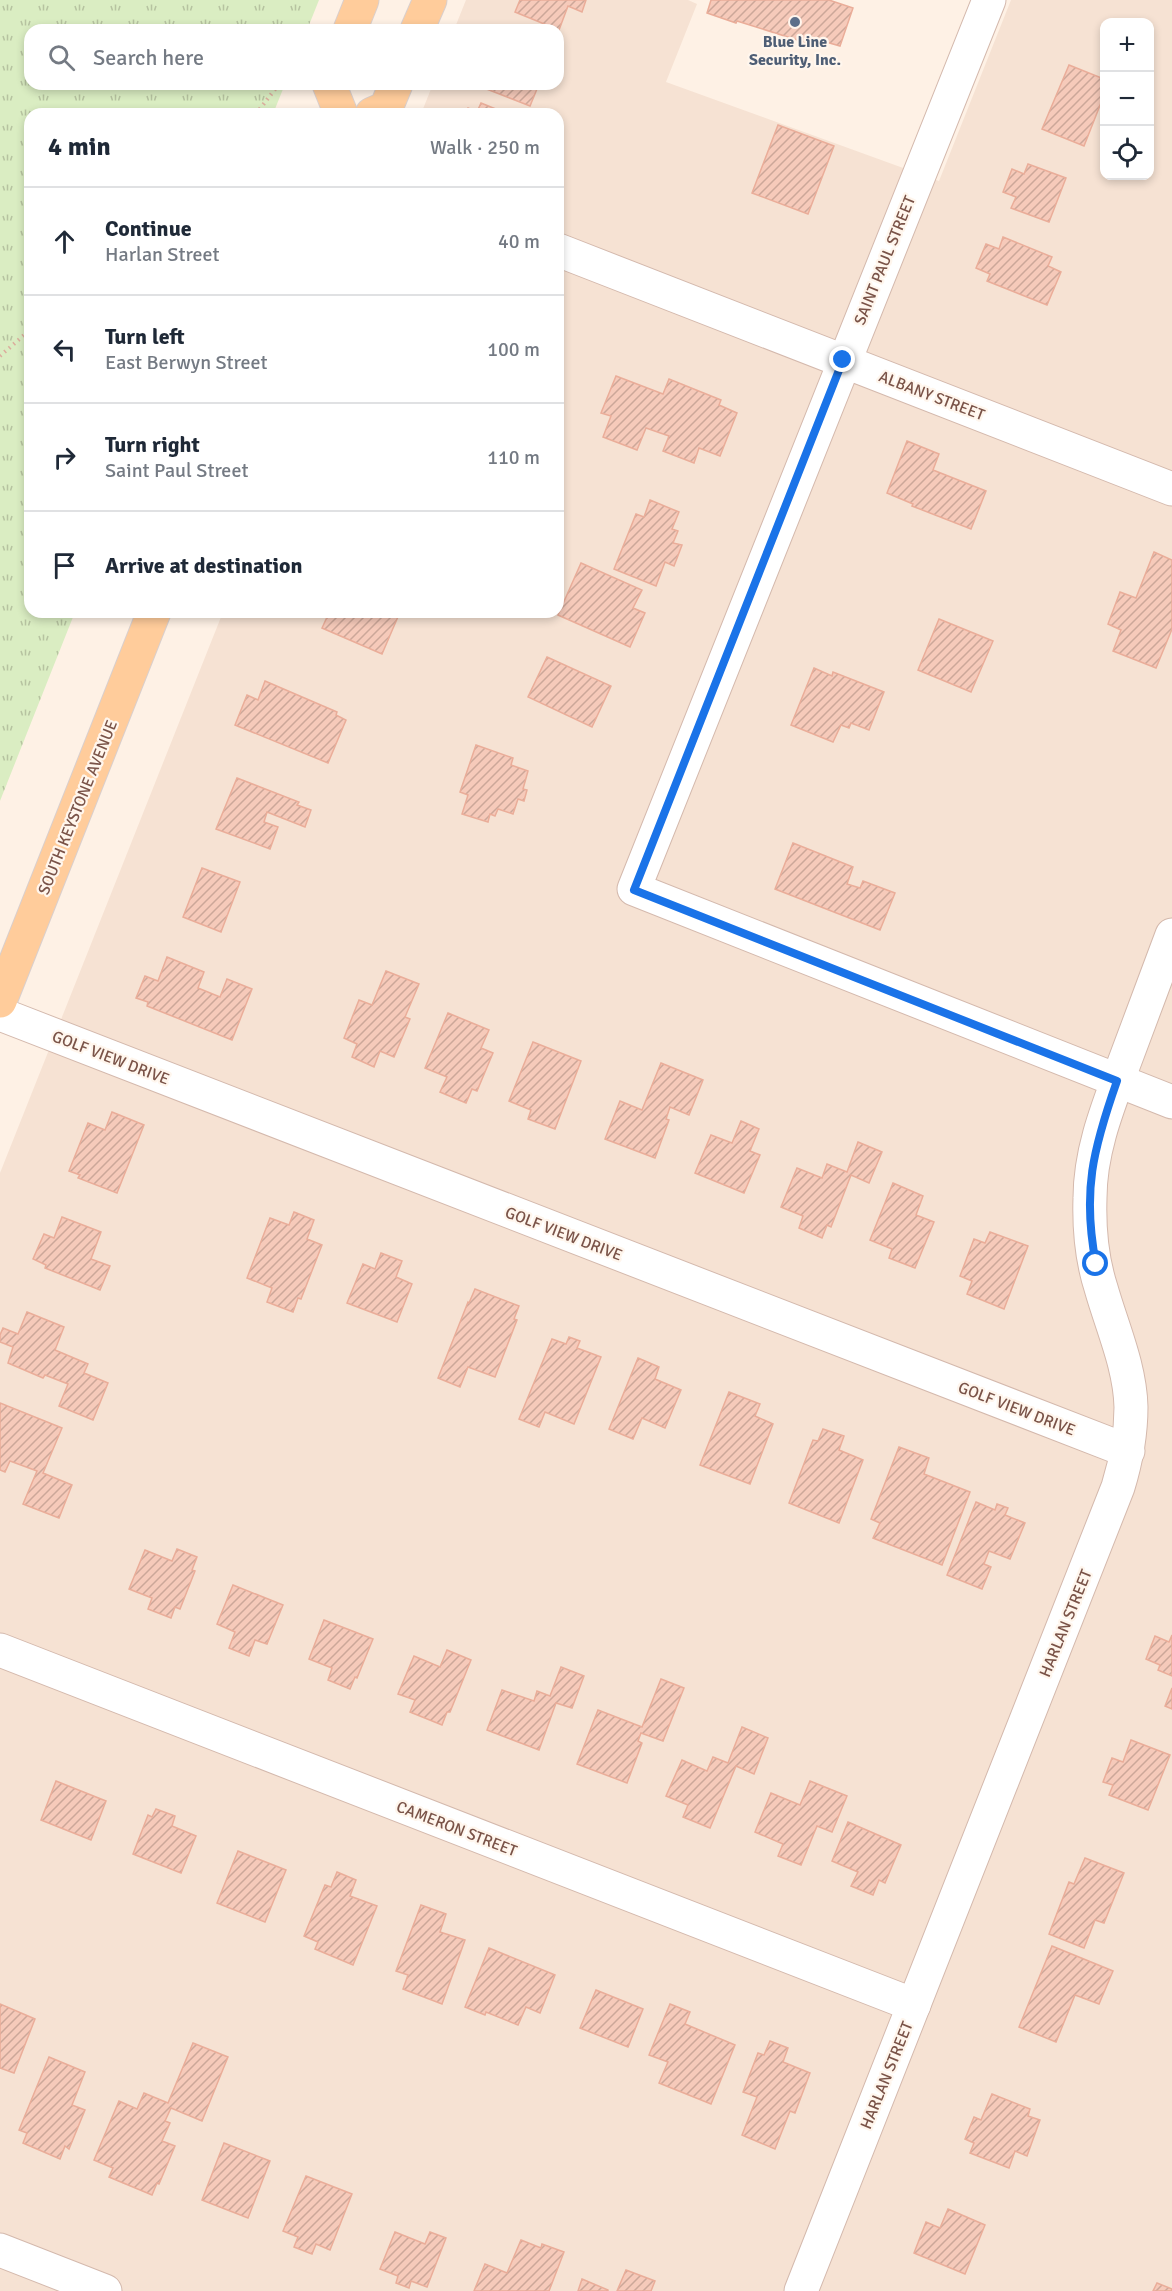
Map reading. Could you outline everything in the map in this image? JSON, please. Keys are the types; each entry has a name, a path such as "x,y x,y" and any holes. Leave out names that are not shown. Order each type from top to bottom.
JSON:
{"main road":[{"path":"352,24 362,0"},
{"path":"419,24 429,0"},
{"path":"331,90 339,108"},
{"path":"386,108 394,90"},
{"name":"SOUTH KEYSTONE AVENUE","path":"0,1001 152,618"}],"street":[{"name":"SAINT PAUL STREET","path":"989,0 843,360 634,890 1117,1081"},
{"name":"ALBANY STREET","path":"564,252 1172,489"},
{"name":"HARLAN STREET","path":"801,2291 1118,1487 1128,1451 1130,1392 1123,1357 1100,1285 1093,1247 1089,1199 1090,1174 1099,1132 1172,935"},
{"name":"GOLF VIEW DRIVE","path":"0,1014 1128,1451"},
{"path":"1117,1081 1172,1102"},
{"name":"CAMERON STREET","path":"0,1650 914,2005"},
{"path":"0,2250 105,2291"}],"path":[{"path":"261,108 274,90"},
{"path":"0,356 24,335"}],"shaded area":[{"path":"466,0 688,0 697,4 666,82 939,181 1011,0 1172,0 1172,2291 0,2291 0,1173 221,618 564,618 564,108 423,108 431,90 564,90 564,24 456,24"}],"green space":[{"path":"0,0 319,0 309,24 24,24 24,90 283,90 275,108 24,108 24,618 73,618 0,801"}],"building":[{"path":"520,0 586,0 582,12 568,6 561,24 544,24 515,12"},
{"name":"Blue Line Security, Inc.","path":"711,0 829,0 853,8 840,46 812,38 810,44 707,13"},
{"path":"1069,65 1100,77 1100,105 1084,146 1042,129"},
{"path":"489,90 537,90 530,106"},
{"path":"481,103 493,108 479,108"},
{"path":"778,125 834,146 808,214 752,193"},
{"path":"1028,164 1066,178 1049,222 1011,208 1016,197 1003,192 1012,169 1024,174"},
{"path":"1003,237 1052,257 1048,266 1061,272 1047,305 987,281 990,274 976,268 986,244 999,249"},
{"path":"616,376 663,394 669,379 721,400 719,405 737,413 720,456 699,448 694,463 663,451 669,436 646,428 637,450 603,437 611,416 601,413"},
{"path":"907,441 939,454 933,470 986,491 971,529 912,506 913,504 887,493"},
{"path":"650,500 679,512 672,529 678,531 673,543 682,545 674,566 665,562 656,586 614,569 636,514 644,517"},
{"path":"1154,552 1172,560 1172,629 1156,668 1113,651 1121,630 1108,624 1120,592 1136,598"},
{"path":"581,563 642,590 633,608 645,613 630,647 564,618 564,601"},
{"path":"327,618 397,618 382,654 322,628"},
{"path":"939,619 993,641 971,692 918,670"},
{"path":"547,657 611,686 592,727 528,697"},
{"path":"814,668 832,676 833,672 884,692 869,730 851,723 849,728 841,725 833,742 791,725"},
{"path":"265,681 337,712 336,715 346,720 328,763 235,725 247,695 258,700"},
{"path":"476,745 513,758 511,765 528,771 523,789 527,790 524,801 518,799 513,814 498,809 495,816 490,814 488,822 462,814 468,795 460,792"},
{"path":"237,778 299,802 297,805 311,810 305,827 267,812 264,822 278,827 270,849 216,829"},
{"path":"793,843 853,867 847,884 860,888 863,881 895,893 880,930 775,889"},
{"path":"202,868 240,882 221,932 183,917"},
{"path":"167,957 204,972 198,988 220,997 227,979 252,989 232,1040 147,1006 148,1002 136,998 145,976 158,981"},
{"path":"386,971 419,984 405,1017 410,1019 394,1057 380,1051 374,1067 352,1057 357,1044 344,1038 359,1000 372,1005"},
{"path":"448,1013 489,1030 481,1048 493,1053 477,1091 472,1089 466,1103 440,1092 447,1077 425,1068"},
{"path":"533,1042 581,1061 555,1129 528,1119 531,1110 509,1101"},
{"path":"661,1063 703,1080 689,1115 670,1107 666,1119 669,1120 655,1158 605,1139 620,1101 642,1110"},
{"path":"112,1112 144,1125 117,1193 78,1178 80,1175 69,1171 88,1123 105,1130"},
{"path":"741,1121 759,1129 750,1151 760,1155 744,1193 695,1173 711,1135 732,1143"},
{"path":"858,1142 882,1152 869,1183 851,1175 831,1227 827,1225 822,1238 799,1228 803,1216 781,1207 797,1168 822,1178 827,1164 847,1172"},
{"path":"893,1183 923,1196 916,1215 934,1222 915,1268 889,1258 892,1249 870,1240"},
{"path":"294,1212 314,1220 307,1239 322,1245 301,1299 298,1298 293,1312 267,1302 272,1288 247,1278 270,1218 289,1225"},
{"path":"62,1217 101,1232 91,1259 110,1266 100,1290 45,1268 46,1265 33,1259 44,1234 54,1238"},
{"path":"990,1232 1028,1246 1004,1309 967,1294 972,1281 960,1276 974,1239 985,1243"},
{"path":"381,1253 402,1261 396,1277 412,1284 397,1322 347,1303 363,1264 375,1269"},
{"path":"475,1289 519,1306 514,1319 517,1320 495,1377 468,1367 460,1387 438,1378"},
{"path":"27,1312 64,1327 55,1350 88,1364 84,1373 108,1383 93,1420 59,1406 68,1384 45,1375 43,1378 8,1363 13,1347 0,1342 0,1335 3,1328 18,1334"},
{"path":"569,1337 580,1341 577,1348 601,1357 574,1424 545,1412 539,1427 519,1419 552,1339 566,1344"},
{"path":"638,1358 659,1367 655,1379 681,1390 665,1428 642,1418 633,1439 609,1429"},
{"path":"729,1392 760,1404 755,1416 773,1424 750,1484 700,1465"},
{"path":"0,1403 62,1428 43,1473 72,1485 59,1518 23,1504 37,1471 10,1461 5,1472 0,1470"},
{"path":"823,1429 844,1436 839,1450 863,1460 839,1523 789,1503 813,1440 818,1441"},
{"path":"899,1447 929,1458 924,1474 970,1492 942,1565 873,1538 880,1523 871,1519"},
{"path":"976,1502 995,1510 997,1504 1008,1508 1005,1515 1025,1523 1010,1559 989,1551 984,1564 991,1567 982,1589 947,1575"},
{"path":"177,1549 197,1557 192,1570 195,1571 180,1609 175,1607 171,1618 148,1609 152,1598 129,1589 145,1550 172,1561"},
{"path":"233,1585 283,1605 267,1644 255,1640 249,1656 229,1648 235,1632 217,1624"},
{"path":"324,1620 373,1639 350,1689 328,1680 332,1668 309,1659"},
{"path":"1172,1635 1172,1676 1158,1670 1160,1665 1146,1659 1155,1636 1169,1642"},
{"path":"447,1650 471,1660 450,1712 447,1712 442,1725 410,1712 415,1700 398,1694 414,1656 440,1667"},
{"path":"561,1667 584,1676 572,1708 556,1703 539,1750 487,1730 502,1690 534,1701 537,1691 550,1696"},
{"path":"661,1679 684,1688 663,1741 641,1733 638,1741 642,1743 627,1783 577,1764 598,1710 642,1727"},
{"path":"1172,1688 1172,1709 1165,1706"},
{"path":"742,1727 768,1738 754,1774 736,1766 710,1828 683,1817 688,1805 666,1796 682,1760 707,1771 713,1757 728,1763"},
{"path":"1131,1740 1170,1755 1148,1810 1109,1795 1113,1785 1103,1782 1112,1758 1123,1762"},
{"path":"56,1781 106,1801 91,1840 41,1820"},
{"path":"810,1781 847,1796 832,1832 817,1826 801,1865 778,1856 783,1844 755,1832 771,1793 800,1805"},
{"path":"156,1809 175,1816 172,1826 196,1836 181,1873 133,1854 148,1815 152,1817"},
{"path":"848,1822 901,1845 885,1883 879,1880 873,1895 851,1886 858,1872 832,1861"},
{"path":"238,1851 286,1870 265,1922 217,1903"},
{"path":"1085,1858 1124,1873 1104,1923 1095,1920 1084,1948 1049,1934 1069,1882 1074,1884"},
{"path":"337,1872 356,1880 350,1896 377,1906 353,1965 315,1949 318,1942 304,1936 325,1885 331,1887"},
{"path":"421,1905 446,1914 440,1932 465,1940 442,2004 403,1989 408,1975 396,1971"},
{"path":"1052,1946 1113,1971 1099,2004 1075,1995 1056,2042 1019,2027"},
{"path":"489,1948 555,1975 540,2013 526,2007 518,2025 486,2012 485,2015 465,2007"},
{"path":"596,1990 643,2009 628,2047 580,2028"},
{"path":"0,2004 35,2019 14,2073 0,2068"},
{"path":"670,2004 690,2012 685,2024 735,2045 711,2104 659,2083 668,2062 649,2055"},
{"path":"770,2041 788,2048 783,2062 810,2073 795,2113 790,2111 775,2149 742,2135 757,2097 743,2092 758,2053 764,2055"},
{"path":"193,2043 228,2057 202,2121 171,2108 165,2121 170,2123 162,2141 175,2146 152,2195 109,2177 113,2168 94,2160 119,2101 137,2109 144,2093 168,2103"},
{"path":"49,2057 85,2072 72,2105 85,2110 69,2149 65,2146 60,2159 23,2143 27,2133 19,2130"},
{"path":"992,2094 1030,2109 1028,2116 1040,2120 1027,2156 1015,2151 1009,2168 970,2153 974,2143 965,2139 974,2117 981,2120"},
{"path":"224,2143 270,2161 248,2218 202,2200"},
{"path":"306,2176 352,2194 330,2250 316,2244 312,2254 294,2247 298,2237 283,2231"},
{"path":"948,2209 985,2225 965,2274 914,2253 926,2222 940,2228"},
{"path":"395,2232 425,2244 430,2232 446,2238 427,2287 411,2281 409,2288 396,2283 398,2276 380,2269"},
{"path":"521,2240 541,2248 542,2244 564,2252 549,2291 474,2291 485,2264 507,2273"},
{"path":"626,2270 655,2281 651,2291 617,2291"},
{"path":"582,2279 608,2290 608,2291 578,2291"},
{"path":"1157,2283 1172,2289 1172,2291 1153,2291"}],"place":[{"name":"Blue Line Security, Inc.","path":"795,22"}],"route":[{"path":"843,360 634,890 1117,1081 1099,1132 1090,1174 1089,1199 1096,1264"}]}
